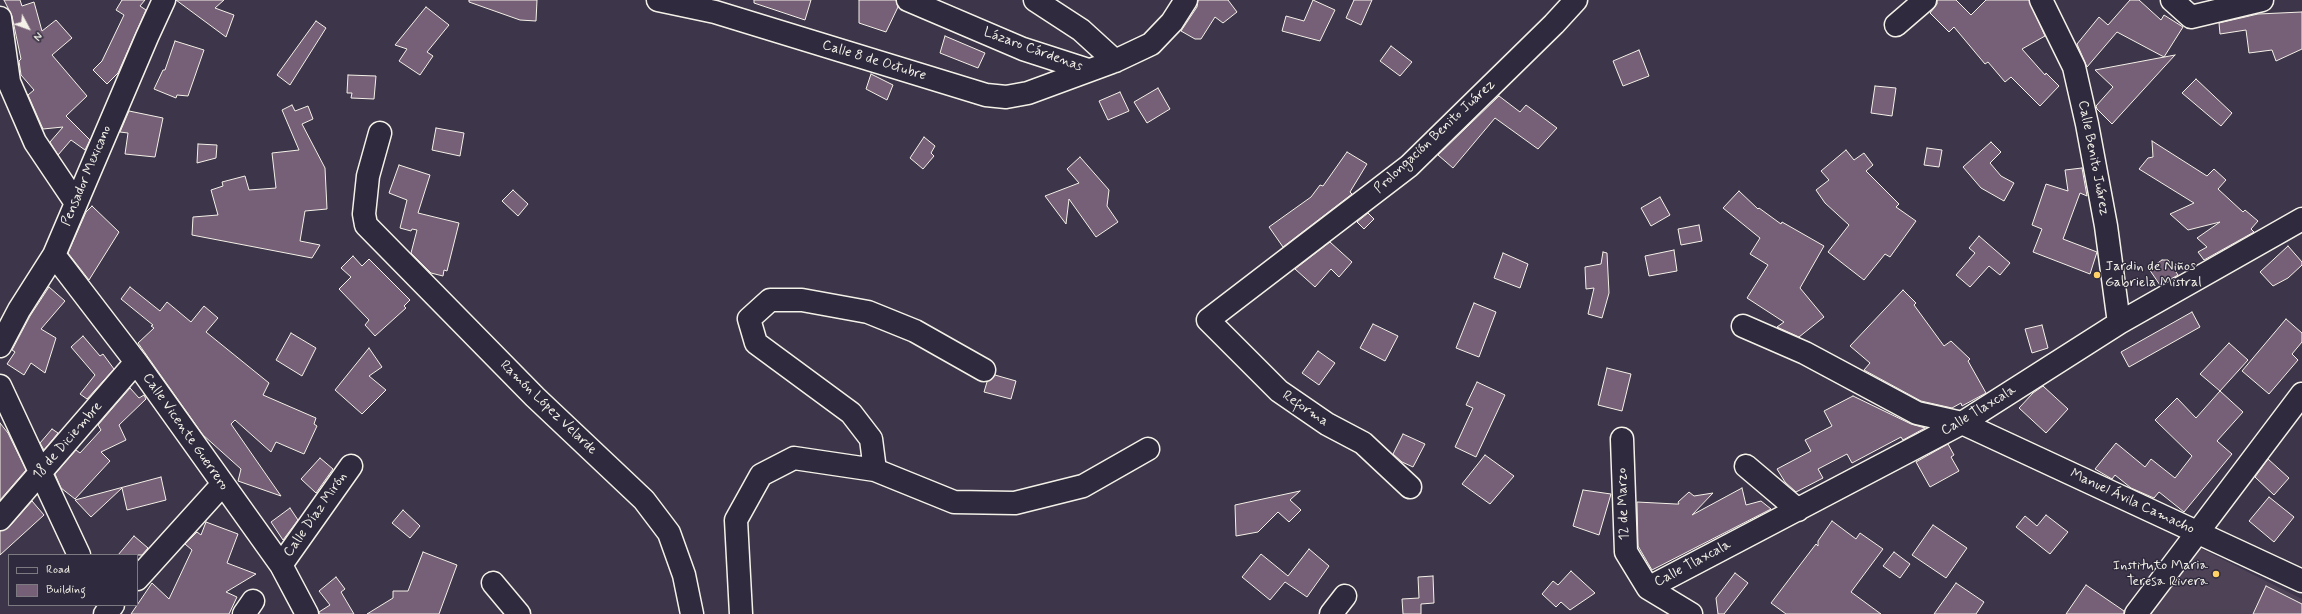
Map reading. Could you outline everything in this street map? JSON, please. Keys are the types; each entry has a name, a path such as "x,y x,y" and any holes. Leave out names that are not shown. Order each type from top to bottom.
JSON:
{"street":[{"path":"0,8 1,0"},
{"name":"Pensador Mexicano","path":"0,346 19,310 54,255 146,36 164,0"},
{"name":"Calle 8 de Octubre","path":"658,0 715,12 986,95 1006,97 1028,93 1088,70"},
{"name":"Lázaro Cárdenas","path":"908,0 1023,49 1088,70 1115,61 1151,44 1172,22 1186,0"},
{"path":"1035,0 1081,30 1115,61"},
{"name":"Prolongación Benito Juárez","path":"1208,320 1409,166 1554,24 1576,0"},
{"path":"1896,24 1925,0"},
{"name":"Calle Benito Juárez","path":"2041,0 2075,74 2087,124 2106,226 2119,323"},
{"path":"2172,0 2191,17 2262,0"},
{"path":"0,18 9,82 35,142 76,203"},
{"name":"Ramón López Velarde","path":"380,133 368,176 364,214 366,225 535,397 644,500 669,533 684,574 692,614"},
{"name":"Calle Tlaxcala","path":"1648,588 1962,423 2119,323 2302,219"},
{"name":"Calle Vicente Guerrero","path":"54,255 136,362 222,485 281,565 307,614"},
{"path":"875,470 871,439 851,413 756,343 749,319 754,314 770,300 802,300 868,312 915,331 984,370"},
{"name":"Reforma","path":"1208,320 1279,391 1327,424 1363,443 1410,487"},
{"name":"Manuel Ávila Camacho","path":"1743,326 1805,353 1917,413 1962,423 2198,534 2302,581"},
{"name":"18 de Diciembre","path":"0,519 136,362"},
{"path":"0,386 79,554"},
{"path":"2136,614 2239,480 2302,394"},
{"name":"12 de Marzo","path":"1622,439 1626,552 1648,588"},
{"path":"741,614 736,520 761,475 794,458 875,470 954,502 1015,504 1083,486 1148,449"},
{"name":"Calle Díaz Mirón","path":"281,565 352,466"},
{"path":"1746,466 1798,510"},
{"path":"138,578 222,485"},
{"path":"493,583 519,614"},
{"path":"1648,588 1691,614"},
{"path":"1331,614 1345,596"}],"shaded area":[{"name":"Instituto Maria Teresa Rivera","path":"2200,548 2302,599 2302,614 2151,614"}],"building":[{"path":"4,0 20,0 22,6 34,2 42,31 56,20 72,38 52,55 87,96 66,116 90,140 85,150 71,140 58,155 50,142 63,127 43,129 28,95 34,90 21,75 19,61 21,59 12,16"},
{"path":"122,0 145,0 140,6 146,10 118,73 107,84 93,70 102,61 124,15 116,10"},
{"path":"176,0 224,0 215,8 234,15 226,37"},
{"path":"469,0 537,0 536,21 520,20 469,2"},
{"path":"754,0 811,0 805,20 754,3"},
{"path":"859,0 896,0 898,7 886,32 859,23"},
{"path":"1198,0 1228,0 1237,12 1223,23 1215,17 1201,39 1195,39 1181,31 1197,7"},
{"path":"1313,0 1335,10 1320,41 1282,31 1286,16 1304,21"},
{"path":"1354,0 1372,0 1361,25 1346,18"},
{"path":"1937,0 1956,0 1971,15 1986,0 2029,0 2045,36 2022,49 2045,75 2046,73 2059,86 2040,106 2011,77 2005,82 1988,62 1985,64 1954,27 1949,32 1930,13 1937,4"},
{"path":"2130,0 2139,0 2161,20 2164,15 2183,27 2164,57 2117,32 2087,67 2077,44 2099,17 2108,25"},
{"path":"426,7 449,25 427,52 433,56 420,75 399,61 407,49 395,45"},
{"path":"2302,12 2302,49 2276,61 2272,50 2249,53 2246,30 2220,34 2219,23 2258,14"},
{"path":"316,21 326,28 290,85 277,75"},
{"path":"945,36 985,53 978,68 940,53"},
{"path":"175,41 204,50 188,96 177,95 176,98 154,89 163,70 165,70"},
{"path":"1391,46 1412,62 1400,76 1380,61"},
{"path":"1639,50 1649,76 1623,86 1613,61"},
{"path":"2175,55 2112,124 2097,109 2096,106 2113,87 2095,70"},
{"path":"871,74 893,85 887,100 866,89"},
{"path":"348,75 376,76 374,99 351,98 352,93 347,93"},
{"path":"2196,79 2232,113 2221,126 2182,93"},
{"path":"1875,86 1896,88 1892,116 1871,113"},
{"path":"1158,88 1170,109 1147,123 1134,102"},
{"path":"1120,92 1129,111 1108,120 1099,101"},
{"path":"1499,96 1520,112 1526,105 1557,128 1538,149 1495,118 1453,168 1438,155"},
{"path":"292,105 295,111 308,106 313,119 302,124 325,168 327,209 305,211 300,241 320,245 312,258 192,235 193,217 218,215 211,190 223,186 222,182 245,176 249,190 276,188 272,153 299,150 282,110"},
{"path":"129,111 163,118 155,157 125,154 128,133 120,132"},
{"path":"436,128 464,133 460,156 432,150"},
{"path":"924,137 935,146 931,153 934,156 923,169 910,158"},
{"path":"2152,141 2207,176 2214,169 2226,180 2218,189 2243,212 2245,210 2258,221 2251,229 2254,232 2204,260 2198,252 2207,247 2197,238 2220,222 2188,230 2170,214 2194,203 2139,169 2148,158 2153,157"},
{"path":"1991,142 2001,152 1990,163 2001,176 2014,183 2004,201 1981,188 1963,167"},
{"path":"198,144 217,145 216,158 197,163"},
{"path":"1927,148 1942,150 1939,167 1924,165"},
{"path":"1846,150 1854,160 1864,153 1873,165 1866,171 1899,204 1896,207 1916,221 1890,257 1885,254 1864,280 1828,252 1849,225 1825,203 1816,190 1829,180 1821,171"},
{"path":"1347,152 1367,164 1350,192 1352,194 1283,247 1269,227 1311,197 1320,185 1323,186"},
{"path":"1080,157 1109,190 1107,206 1118,222 1096,237 1069,199 1066,224 1045,196 1079,183 1067,169"},
{"path":"399,165 430,175 418,213 459,223 447,271 444,270 443,276 431,273 411,253 417,230 412,229 411,231 400,228 407,200 389,193"},
{"path":"2082,168 2087,196 2080,193 2063,239 2097,252 2090,274 2033,252 2042,229 2032,225 2046,184 2068,191 2065,170"},
{"path":"513,190 528,204 518,216 502,201"},
{"path":"1739,191 1758,209 1759,208 1781,224 1782,222 1824,246 1800,288 1824,317 1799,337 1777,327 1784,322 1747,298 1768,265 1750,254 1760,238 1723,208"},
{"path":"1660,197 1670,215 1651,226 1641,208"},
{"path":"92,206 119,232 89,280 68,253 86,212"},
{"path":"1368,213 1374,219 1364,229 1357,222"},
{"path":"1699,225 1702,241 1681,245 1678,229"},
{"path":"1979,236 2010,263 2000,275 1989,266 1970,287 1956,275 1975,253 1969,248"},
{"path":"1330,242 1352,262 1339,277 1331,269 1315,287 1295,269"},
{"path":"2288,246 2302,262 2302,265 2288,278 2273,286 2260,272"},
{"path":"1674,250 1677,271 1649,276 1645,256"},
{"path":"1603,252 1607,253 1609,293 1602,318 1588,314 1594,288 1586,289 1585,267 1601,264"},
{"path":"1503,253 1528,264 1520,288 1494,278"},
{"path":"353,256 362,266 369,259 410,300 404,306 406,308 375,336 365,325 369,320 339,289 351,277 341,268"},
{"path":"2162,260 2168,260 2178,275 2160,285 2149,269"},
{"path":"49,287 65,301 41,329 56,338 45,373 31,363 24,375 7,364 15,352 12,350 30,316"},
{"path":"130,287 160,311 167,302 191,322 204,306 218,318 206,332 269,383 263,395 316,418 314,424 317,426 304,454 276,442 271,452 235,420 231,424 281,496 238,481 241,469 203,435 138,343 154,328 151,326 153,325 121,299"},
{"path":"1903,290 1916,303 1914,305 1944,346 1951,341 1970,359 1968,361 1986,393 1962,406 1961,403 1952,408 1921,401 1864,370 1870,363 1850,346"},
{"path":"1474,303 1496,312 1479,357 1456,348"},
{"path":"2192,312 2200,327 2129,367 2121,352"},
{"path":"2286,319 2302,333 2302,342 2292,354 2298,360 2269,394 2242,371"},
{"path":"1373,324 1398,336 1385,361 1360,348"},
{"path":"2042,325 2048,348 2032,353 2025,329"},
{"path":"291,333 316,348 302,376 276,360"},
{"path":"83,336 100,356 103,354 114,369 87,399 80,394 95,375 71,347"},
{"path":"2229,343 2248,360 2220,391 2200,374"},
{"path":"369,348 382,367 369,376 386,390 362,414 335,390"},
{"path":"1318,351 1335,363 1319,385 1302,373"},
{"path":"1607,368 1631,374 1622,411 1598,405"},
{"path":"995,375 1016,381 1011,399 984,392 987,382"},
{"path":"1477,382 1505,395 1476,457 1455,447 1473,408 1466,405"},
{"path":"2043,386 2068,409 2046,433 2019,408 2033,393"},
{"path":"130,388 139,398 144,395 146,399 119,425 126,440 101,452 110,461 75,499 61,488 55,474 76,450 80,453 101,430 98,425"},
{"path":"2220,391 2243,412 2217,441 2232,454 2184,512 2159,492 2154,498 2131,488 2115,475 2112,479 2095,469 2116,443 2145,467 2151,459 2175,478 2192,456 2155,420 2177,398 2196,418"},
{"path":"1853,396 1911,424 1925,428 1903,440 1901,437 1852,463 1847,454 1818,469 1823,478 1796,492 1785,482 1777,469 1811,451 1805,440 1832,426 1824,411"},
{"path":"0,423 8,433 26,470 0,500"},
{"path":"52,429 58,433 44,450 40,443"},
{"path":"1403,434 1425,444 1413,467 1402,462 1393,454"},
{"path":"1948,444 1954,455 1951,457 1959,471 1930,487 1916,462"},
{"path":"1485,455 1514,476 1490,504 1462,484"},
{"path":"320,458 333,469 316,493 301,479"},
{"path":"2268,459 2289,478 2274,495 2255,477"},
{"path":"161,477 166,500 127,510 122,488 91,517 75,500"},
{"path":"1742,488 1746,505 1761,501 1771,509 1652,570 1638,546 1637,502 1679,504 1678,502 1689,492 1694,496 1713,493 1692,515"},
{"path":"1583,490 1611,494 1599,535 1573,526"},
{"path":"1300,491 1290,500 1301,510 1289,522 1278,512 1258,532 1236,536 1235,505"},
{"path":"2269,497 2294,517 2274,542 2249,521"},
{"path":"32,501 44,515 0,555 0,531 9,527"},
{"path":"290,508 298,520 283,540 271,522"},
{"path":"403,510 420,526 410,538 392,523"},
{"path":"2046,515 2068,532 2050,554 2016,527 2025,516 2037,526"},
{"path":"1832,521 1856,539 1860,533 1883,549 1851,592 1881,614 1786,614 1771,603 1816,544 1818,546 1818,541"},
{"path":"206,522 238,534 227,563 256,574 226,592 237,597 229,614 131,614 138,606 138,604 152,583 169,599 192,550 185,544 197,532 201,535"},
{"path":"1933,525 1967,548 1946,578 1912,555"},
{"path":"134,536 148,548 142,555 119,554"},
{"path":"1309,549 1329,566 1307,597 1285,582 1270,600 1242,577 1261,554 1288,576"},
{"path":"423,552 457,565 439,614 367,614 393,598 393,591 408,591"},
{"path":"1894,552 1910,564 1900,578 1883,566"},
{"path":"1571,571 1595,593 1570,610 1561,602 1556,607 1542,594 1553,581 1558,585"},
{"path":"1735,573 1748,583 1724,614 1718,614 1716,598"},
{"path":"1433,576 1434,603 1421,604 1421,614 1403,614 1402,599 1419,598 1418,577"},
{"path":"336,577 345,589 341,592 354,614 319,614 319,612 330,605 319,591"},
{"path":"1956,583 1984,602 1976,614 1934,614"},
{"path":"2086,585 2124,611 2124,614 2066,614"},
{"path":"2266,586 2302,604 2302,614 2253,614"}],"place":[{"name":"Jardin de Niños Gabriela Mistral","path":"2097,275"},
{"name":"Instituto Maria Teresa Rivera","path":"2216,574"}]}
